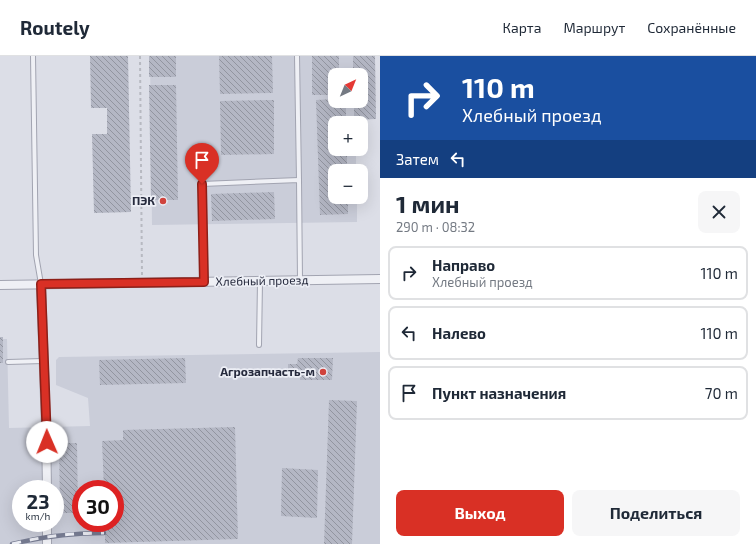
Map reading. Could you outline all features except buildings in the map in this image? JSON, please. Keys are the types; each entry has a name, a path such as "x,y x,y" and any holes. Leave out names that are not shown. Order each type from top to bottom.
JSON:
{"street":[{"name":"Хлебный проезд","path":"0,285 380,279"},
{"path":"41,284 47,480"},
{"path":"47,532 47,544"}],"lane":[{"path":"33,56 36,255 41,284"},
{"path":"297,56 300,280"},
{"path":"204,282 202,184 299,180"},
{"path":"259,345 260,281"},
{"path":"8,362 44,361"}],"path":[{"path":"140,56 142,283"}],"shaded area":[{"path":"150,56 354,56 355,68 328,68 328,108 355,108 355,116 328,116 328,156 356,156 356,164 328,164 328,204 357,204 357,222 152,225"},
{"path":"0,339 7,339 9,428 90,426 88,398 56,385 56,360 59,357 380,352 380,544 0,544"}],"railway":[{"path":"12,544 58,536 104,533"}],"place":[{"name":"ПЭК","path":"163,201"},
{"name":"Агрозапчасть-м","path":"323,372"}],"route":[{"path":"47,442 41,284 204,282 202,184"}]}
